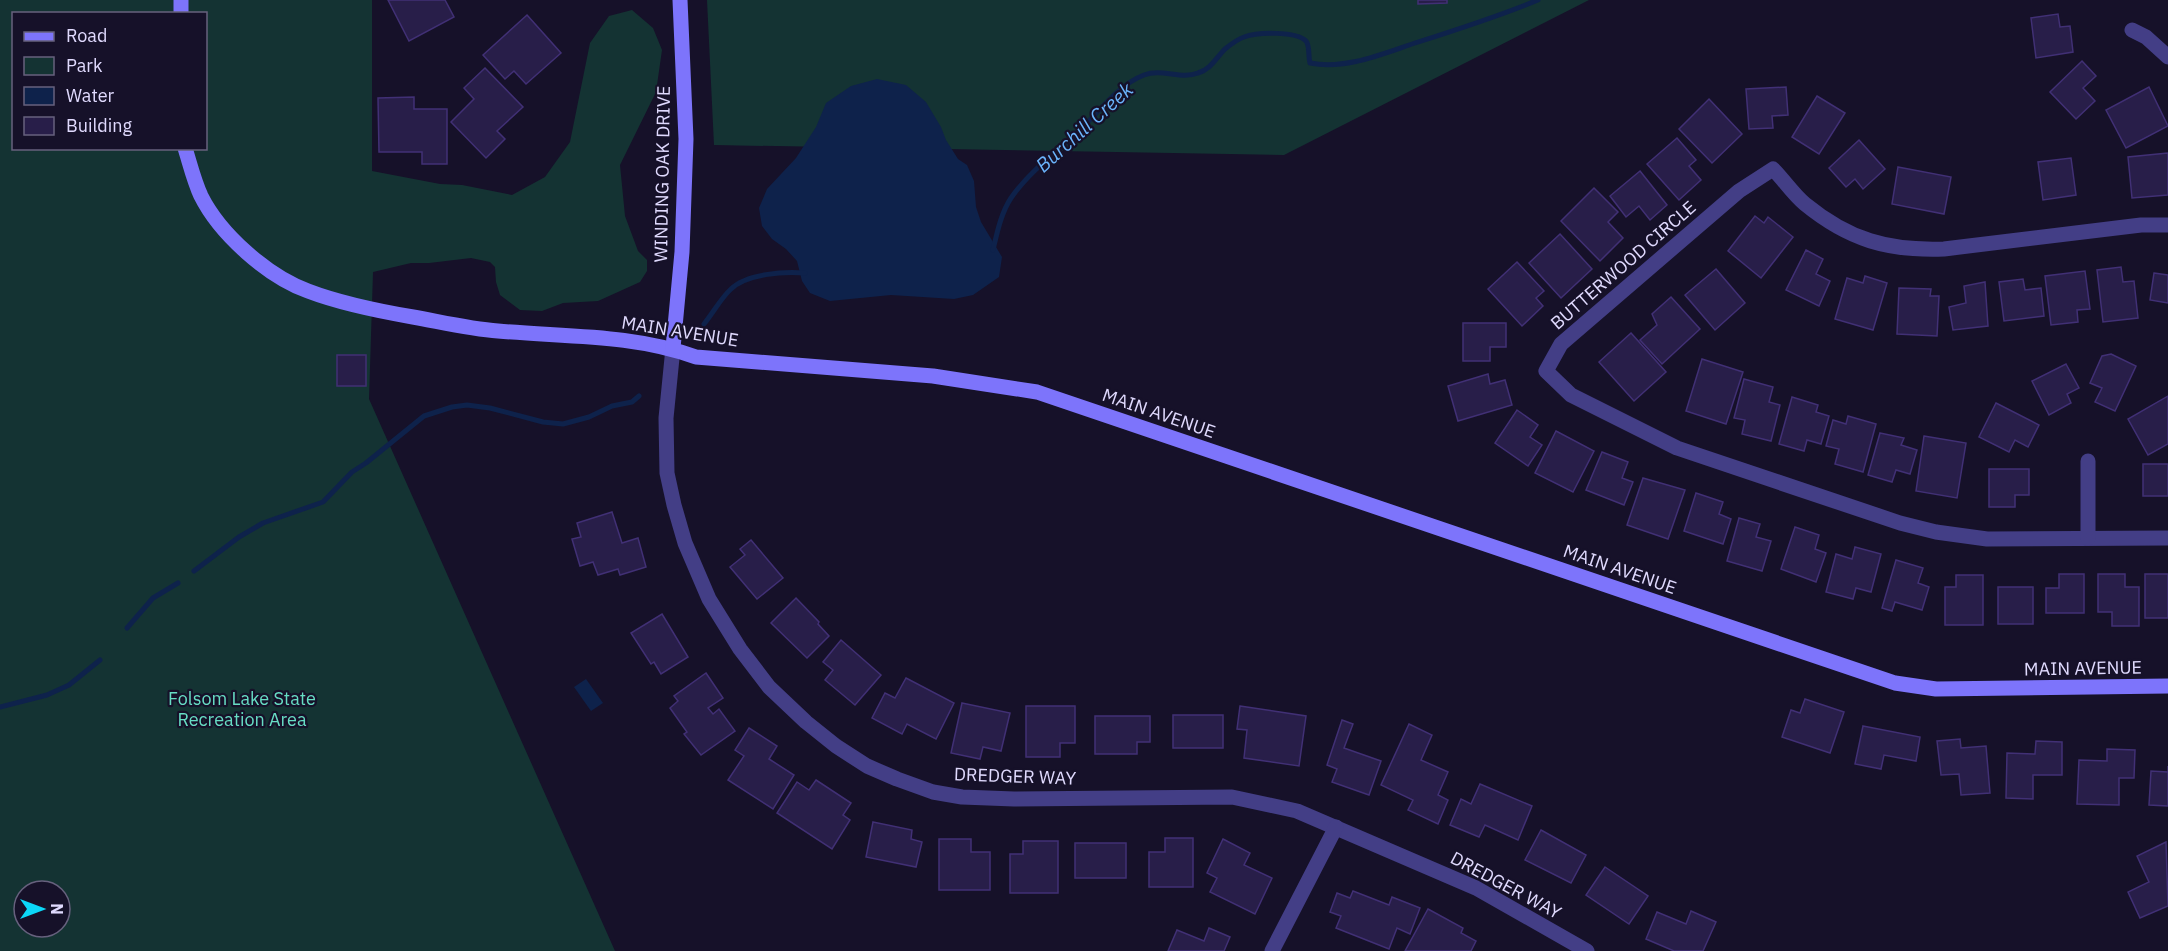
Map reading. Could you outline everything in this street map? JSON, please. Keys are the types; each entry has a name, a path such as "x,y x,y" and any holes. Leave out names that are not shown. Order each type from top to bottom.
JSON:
{"street":[{"name":"WINDING OAK DRIVE","path":"673,348 682,252 686,139 680,0"},
{"path":"2132,30 2146,37 2168,57"},
{"name":"MAIN AVENUE","path":"186,150 201,196 241,248 263,266 307,291 359,307 495,331 637,341 673,348 696,357 933,376 1037,392 1895,683 1936,689 2168,686"},
{"name":"BUTTERWOOD CIRCLE","path":"2168,225 2141,225 1944,249 1914,250 1888,247 1865,239 1824,217 1804,203 1773,169 1739,191 1561,344 1546,371 1571,396 1677,448 1900,523 1936,532 1987,540 2168,538"},
{"name":"DREDGER WAY","path":"673,348 666,418 667,473 685,543 709,599 740,649 769,687 806,722 836,746 867,766 897,779 933,792 962,797 1014,800 1232,797 1297,811 1476,888 1587,951"},
{"path":"2088,461 2088,538"},
{"path":"1272,951 1336,827"}],"green space":[{"name":"Folsom Lake State Recreation Area","path":"0,0 372,0 372,171 512,195 545,177 570,142 590,43 609,16 632,10 653,28 662,50 656,92 620,165 625,216 638,251 647,260 647,271 640,282 598,301 563,303 542,311 520,310 500,295 495,267 490,262 471,258 411,263 373,272 369,399 615,951 0,951"},
{"path":"707,0 1589,0 1284,155 714,145"}],"water":[{"path":"877,79 906,85 926,102 958,159 967,165 974,181 976,207 981,222 1002,257 999,277 973,295 954,299 891,295 830,301 810,293 802,281 797,261 772,239 762,226 759,208 767,189 796,158 816,127 826,103 851,86"},
{"path":"586,679 603,703 591,711 574,687"}],"building":[{"path":"388,0 445,0 454,17 409,41"},
{"path":"1418,0 1447,0 1447,3 1418,4"},
{"path":"2058,14 2060,27 2070,26 2073,52 2036,58 2031,18"},
{"path":"527,15 561,53 526,84 514,71 505,79 483,55"},
{"path":"2082,61 2096,76 2083,88 2095,101 2076,119 2050,92"},
{"path":"485,68 523,107 497,131 505,139 486,158 451,122 474,99 464,88"},
{"path":"1786,87 1788,115 1772,116 1773,128 1749,129 1746,89"},
{"path":"2149,87 2168,126 2126,148 2106,110"},
{"path":"1817,96 1845,113 1819,154 1792,137"},
{"path":"414,97 414,109 447,109 447,164 422,164 422,152 379,152 378,98"},
{"path":"1709,99 1742,134 1712,163 1679,129"},
{"path":"1677,138 1696,160 1689,166 1701,180 1679,200 1647,164"},
{"path":"1859,140 1885,169 1863,189 1855,179 1846,187 1829,168"},
{"path":"2168,153 2168,195 2132,198 2128,157"},
{"path":"2071,158 2076,195 2043,200 2038,162"},
{"path":"1898,167 1951,177 1944,214 1892,204"},
{"path":"1640,171 1667,205 1650,220 1639,206 1626,217 1610,196"},
{"path":"1594,188 1618,212 1608,222 1623,238 1600,261 1561,221"},
{"path":"1755,216 1764,223 1768,217 1793,237 1761,278 1728,251"},
{"path":"1560,234 1592,269 1561,298 1529,263"},
{"path":"1806,250 1823,259 1816,274 1830,281 1819,306 1786,290"},
{"path":"1517,262 1544,291 1536,298 1543,306 1522,326 1488,289"},
{"path":"2121,267 2123,282 2134,281 2138,318 2103,322 2097,270"},
{"path":"1716,269 1745,303 1715,330 1685,295"},
{"path":"2085,271 2090,309 2077,310 2078,322 2051,325 2045,276"},
{"path":"2154,273 2168,275 2168,303 2150,300"},
{"path":"1865,276 1887,283 1873,330 1835,319 1847,278 1863,283"},
{"path":"2023,279 2025,290 2041,288 2044,316 2004,321 1999,282"},
{"path":"1985,282 1988,326 1953,330 1949,307 1966,303 1964,286"},
{"path":"1899,288 1931,289 1930,296 1939,296 1937,336 1897,334"},
{"path":"1671,297 1700,329 1662,364 1640,340 1657,325 1652,314"},
{"path":"1463,323 1506,323 1506,347 1490,347 1490,361 1463,361"},
{"path":"1631,333 1666,372 1634,401 1599,362"},
{"path":"2111,354 2136,366 2115,411 2095,402 2102,388 2090,383 2102,356"},
{"path":"337,355 366,355 366,386 337,386"},
{"path":"1702,359 1743,372 1726,424 1686,411"},
{"path":"2066,364 2079,388 2067,394 2071,403 2049,415 2032,381"},
{"path":"1488,374 1490,384 1505,380 1512,405 1458,421 1448,386"},
{"path":"1744,379 1773,387 1769,402 1780,405 1771,441 1742,434 1745,420 1734,418"},
{"path":"2168,396 2168,444 2148,455 2128,419"},
{"path":"1792,397 1818,405 1816,412 1829,416 1821,444 1807,440 1804,451 1779,444"},
{"path":"1996,403 2039,425 2028,447 2015,440 2009,452 1979,437"},
{"path":"1517,410 1538,425 1530,437 1542,445 1528,466 1495,443"},
{"path":"1848,416 1876,424 1863,472 1835,464 1839,449 1826,446 1833,420 1846,424"},
{"path":"1556,431 1594,451 1573,492 1535,473"},
{"path":"1880,433 1904,438 1901,445 1917,450 1910,474 1896,470 1892,482 1868,475"},
{"path":"1924,436 1966,443 1957,498 1916,491"},
{"path":"1602,452 1628,462 1622,478 1633,482 1624,505 1586,490"},
{"path":"2143,464 2168,464 2168,496 2143,496"},
{"path":"1989,469 2029,469 2029,495 2015,495 2015,507 1989,507"},
{"path":"1643,478 1685,490 1668,539 1627,525"},
{"path":"1696,493 1723,502 1719,514 1731,519 1723,544 1684,531"},
{"path":"612,512 622,543 638,538 646,567 620,575 618,569 598,575 593,562 580,566 572,539 581,537 577,523"},
{"path":"1739,518 1760,524 1756,537 1771,541 1762,571 1727,561"},
{"path":"1795,527 1819,535 1815,549 1826,553 1816,582 1781,569"},
{"path":"751,540 783,578 757,599 730,567 745,555 740,549"},
{"path":"1855,547 1881,554 1871,592 1856,588 1853,599 1826,592 1836,554 1852,559"},
{"path":"1896,560 1923,568 1918,583 1929,587 1922,610 1895,602 1892,611 1882,608"},
{"path":"2059,574 2084,574 2084,613 2046,613 2046,588 2059,588"},
{"path":"2098,574 2125,574 2125,587 2139,587 2139,626 2112,626 2112,612 2098,612"},
{"path":"2145,574 2168,574 2168,618 2145,618"},
{"path":"1956,575 1983,575 1983,625 1945,625 1945,587 1956,587"},
{"path":"1998,587 2033,587 2033,624 1998,624"},
{"path":"796,598 829,636 807,658 771,623"},
{"path":"662,614 688,657 661,674 654,662 651,664 631,633"},
{"path":"841,640 881,675 855,705 825,680 833,670 823,662"},
{"path":"706,673 723,698 708,708 713,714 719,709 735,731 701,755 684,734 687,732 670,708 678,701 674,696"},
{"path":"906,678 954,703 936,739 907,724 902,734 872,718 885,693 895,698"},
{"path":"1805,699 1844,712 1830,753 1782,737 1791,710 1800,713"},
{"path":"962,703 1010,713 1001,751 983,747 980,759 951,753"},
{"path":"1026,706 1075,706 1075,743 1060,743 1060,757 1026,757"},
{"path":"1240,706 1306,716 1299,766 1244,758 1247,730 1237,729"},
{"path":"1173,715 1223,715 1223,748 1173,748"},
{"path":"1095,716 1150,716 1150,742 1137,742 1137,754 1095,754"},
{"path":"1342,720 1353,724 1344,748 1381,761 1369,795 1332,782 1337,769 1327,765"},
{"path":"1409,724 1432,735 1421,760 1448,772 1438,795 1448,800 1438,824 1408,810 1413,800 1381,785"},
{"path":"1863,726 1920,737 1916,761 1884,755 1881,769 1855,764"},
{"path":"749,728 777,746 769,759 794,775 773,809 728,780 744,756 735,750"},
{"path":"1960,739 1961,748 1986,746 1990,793 1961,795 1959,774 1941,775 1937,741"},
{"path":"2036,741 2062,742 2062,775 2033,775 2033,799 2006,798 2007,753 2035,754"},
{"path":"2107,749 2135,750 2134,778 2119,778 2119,805 2077,804 2079,760 2107,761"},
{"path":"2151,771 2168,772 2168,806 2149,805"},
{"path":"816,780 851,803 843,815 850,820 832,849 777,813 797,782 809,790"},
{"path":"1480,784 1532,806 1518,840 1485,825 1479,837 1450,825 1461,799 1471,804"},
{"path":"873,822 912,830 911,839 922,842 916,867 866,857"},
{"path":"1541,830 1586,855 1571,883 1525,860"},
{"path":"1165,838 1193,838 1193,887 1149,887 1149,852 1165,852"},
{"path":"939,839 971,839 971,852 990,852 990,890 939,890"},
{"path":"1223,839 1250,853 1244,865 1272,878 1255,914 1210,892 1217,878 1207,873"},
{"path":"1023,841 1058,841 1058,893 1010,893 1010,854 1023,854"},
{"path":"2166,842 2168,906 2140,918 2128,892 2149,882 2137,856"},
{"path":"1075,843 1126,843 1126,878 1075,878"},
{"path":"1605,867 1648,896 1629,924 1586,895"},
{"path":"1353,891 1389,905 1392,897 1420,908 1410,934 1397,928 1389,949 1336,928 1341,916 1330,912 1337,893 1350,898"},
{"path":"1428,909 1463,928 1461,933 1476,941 1471,951 1405,951"},
{"path":"1691,911 1716,922 1703,951 1674,951 1646,939 1657,912 1686,924"},
{"path":"1209,928 1230,937 1224,951 1168,951 1177,930 1204,941"}],"waterway":[{"name":"Burchill Creek","path":"993,250 1005,210 1018,189 1117,92 1135,79 1151,73 1185,75 1198,73 1210,66 1225,49 1239,39 1267,33 1294,35 1306,41 1310,63 1323,65 1350,63 1461,28 1538,0"},
{"name":"Burchill Creek","path":"704,324 724,297 738,284 766,275 805,273"},
{"path":"194,571 239,537 263,523 323,502 352,472 424,416 467,405 490,408 543,422 563,424 589,417 612,406 632,402 639,396"},
{"path":"127,628 153,598 178,583"},
{"name":"Burchill Creek","path":"0,707 47,695 69,685 100,660"}]}
